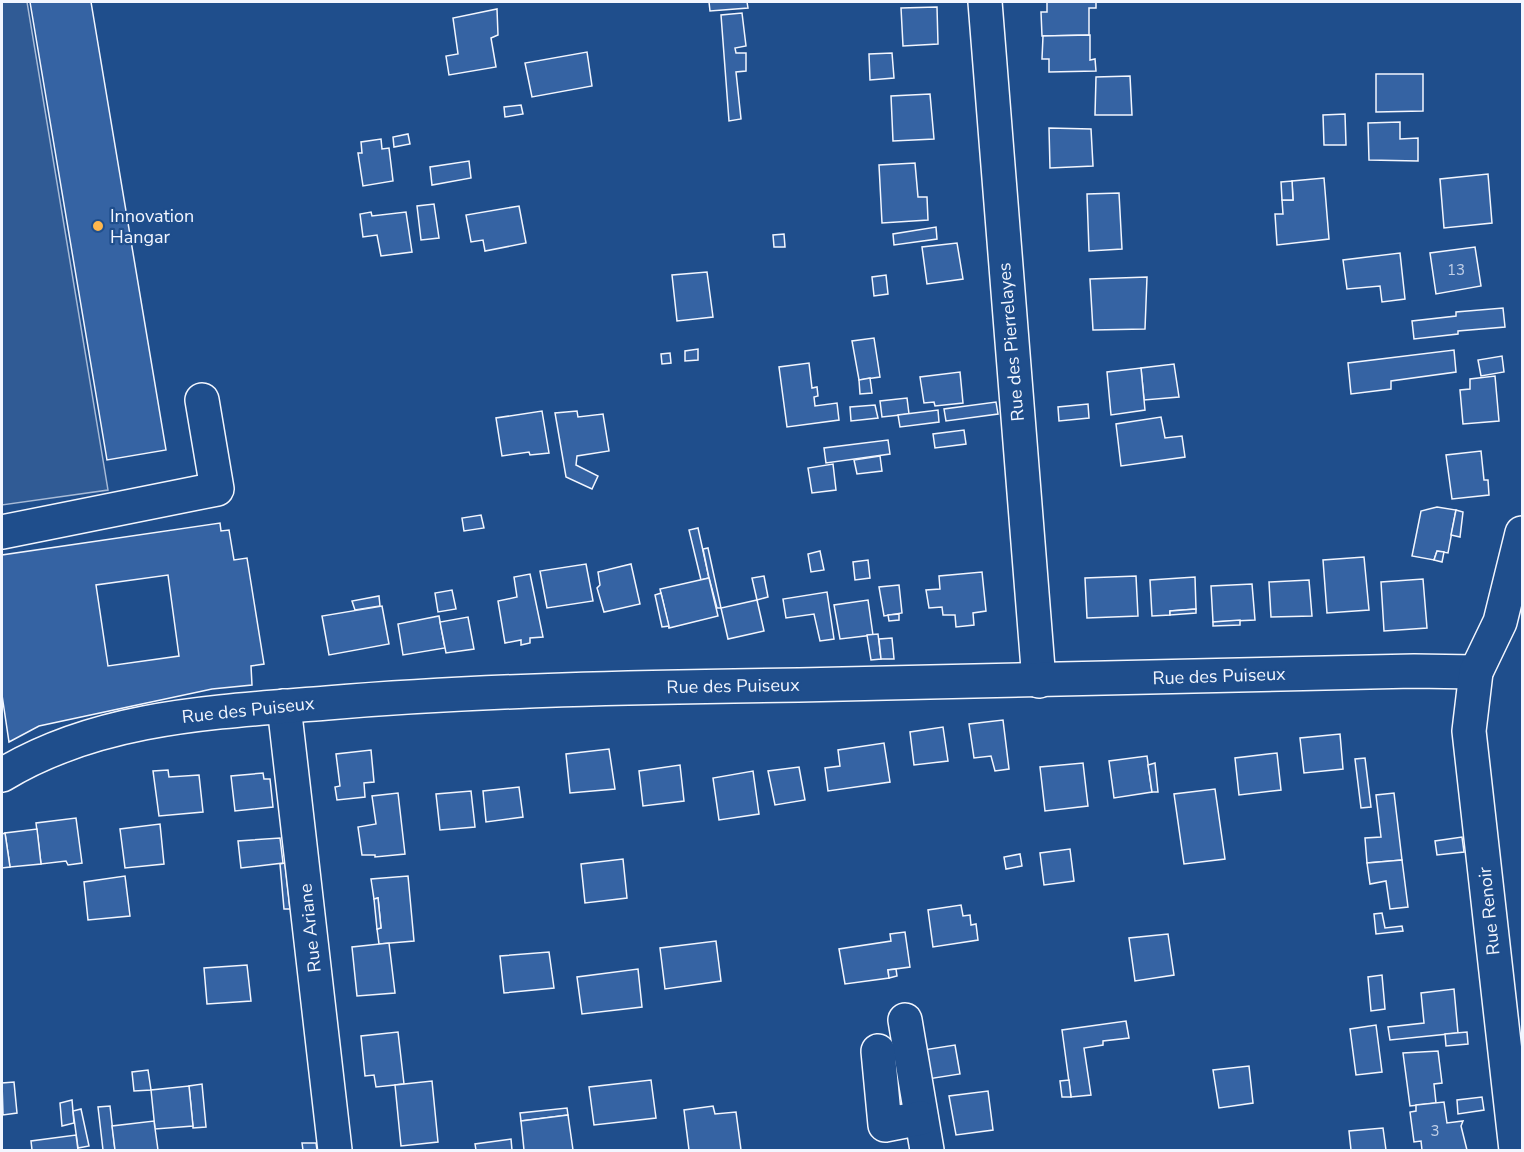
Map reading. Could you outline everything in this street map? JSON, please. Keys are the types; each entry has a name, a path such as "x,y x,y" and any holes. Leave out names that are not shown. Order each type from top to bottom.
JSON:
{"street":[{"name":"Rue des Pierrelayes","path":"985,2 1039,681"},
{"path":"2,532 217,489 202,400"},
{"name":"Rue Renoir","path":"1516,1150 1469,730 1476,672 1500,622 1522,533"},
{"name":"Rue des Puiseux","path":"2,775 22,762 107,731 171,718 284,706 544,688 1039,681 1414,671 1476,672"},
{"name":"Rue Ariane","path":"284,706 335,1150"},
{"path":"905,1020 927,1150"},
{"path":"878,1051 887,1138 921,1118"}],"shaded area":[{"path":"2,2 27,2 108,490 2,505"}],"building":[{"name":"Innovation Hangar","path":"30,2 91,2 166,450 107,460"},
{"path":"709,2 747,2 748,8 710,11"},
{"path":"1047,2 1096,2 1096,8 1089,8 1089,35 1042,36 1041,12 1047,12"},
{"path":"937,7 938,44 903,46 901,8"},
{"path":"497,9 498,35 491,38 496,67 449,75 446,56 458,54 453,18"},
{"path":"742,13 746,46 735,48 736,53 746,53 746,71 736,72 741,119 729,121 721,15"},
{"path":"1090,35 1090,60 1095,59 1096,71 1049,72 1049,59 1042,59 1043,36"},
{"path":"587,52 592,86 532,97 525,63"},
{"path":"892,53 894,78 870,80 869,54"},
{"path":"1376,74 1423,74 1423,111 1376,112"},
{"path":"1130,76 1132,115 1095,115 1096,77"},
{"path":"930,94 934,139 893,141 891,96"},
{"path":"521,105 523,114 505,117 504,107"},
{"path":"1345,114 1346,145 1324,145 1323,115"},
{"path":"1400,122 1400,139 1418,138 1418,161 1369,160 1368,123"},
{"path":"1049,128 1091,129 1093,166 1050,168"},
{"path":"408,134 410,144 394,147 393,137"},
{"path":"381,139 382,149 389,148 393,181 363,186 358,153 362,153 361,142"},
{"path":"469,161 471,178 432,185 430,167"},
{"path":"915,163 918,197 927,197 928,220 882,223 879,165"},
{"path":"1488,174 1492,223 1444,228 1440,179"},
{"path":"1324,178 1329,239 1277,245 1275,214 1283,214 1282,200 1293,200 1292,181"},
{"path":"1292,181 1293,200 1282,200 1281,182"},
{"path":"1119,193 1122,249 1089,251 1087,194"},
{"path":"434,204 439,238 421,240 417,206"},
{"path":"519,206 526,243 485,251 483,240 471,242 466,215"},
{"path":"371,212 372,216 406,212 412,252 381,256 377,235 363,237 360,214"},
{"path":"936,227 937,239 894,245 893,234"},
{"path":"784,234 785,247 774,247 773,235"},
{"path":"957,243 963,279 927,284 922,247"},
{"path":"1475,247 1481,286 1436,294 1430,253"},
{"path":"1400,253 1405,299 1382,302 1380,286 1347,289 1343,260"},
{"path":"707,272 713,317 677,321 672,275"},
{"path":"886,275 888,294 874,296 872,277"},
{"path":"1147,277 1145,329 1093,330 1090,279"},
{"path":"1503,308 1505,327 1458,331 1458,334 1414,339 1412,321 1456,316 1456,312"},
{"path":"874,338 880,377 859,380 852,341"},
{"path":"698,349 698,360 685,361 685,351"},
{"path":"1454,350 1456,372 1391,381 1391,389 1351,394 1348,363"},
{"path":"670,353 671,363 662,364 661,354"},
{"path":"1502,356 1504,372 1481,376 1478,360"},
{"path":"809,363 812,388 817,387 818,396 814,397 815,406 837,403 839,420 787,427 779,367"},
{"path":"1174,364 1179,397 1144,400 1141,368"},
{"path":"1141,368 1145,410 1111,415 1107,372"},
{"path":"960,372 963,403 935,406 934,402 924,403 920,377"},
{"path":"1495,376 1499,421 1463,424 1460,390 1470,389 1470,379"},
{"path":"870,378 872,393 860,394 859,380"},
{"path":"907,398 909,414 882,417 880,401"},
{"path":"996,402 998,414 946,421 944,409"},
{"path":"1088,404 1089,418 1059,421 1058,407"},
{"path":"875,405 878,418 851,421 850,407"},
{"path":"938,410 939,422 900,427 898,415"},
{"path":"542,411 549,453 530,455 529,452 502,456 496,418"},
{"path":"577,411 578,417 603,414 609,451 577,456 576,465 598,476 592,489 566,477 555,413"},
{"path":"1161,417 1165,438 1182,436 1185,457 1121,466 1116,424"},
{"path":"964,430 966,444 935,448 933,434"},
{"path":"888,440 890,454 826,463 824,448"},
{"path":"1481,451 1484,480 1488,480 1489,495 1452,499 1446,455"},
{"path":"880,456 882,471 857,474 854,460"},
{"path":"833,464 836,490 812,493 808,468"},
{"path":"1437,507 1456,510 1448,553 1437,551 1434,560 1412,556 1421,511"},
{"path":"1456,510 1463,512 1460,537 1451,535"},
{"path":"481,515 484,528 464,531 462,518"},
{"path":"220,523 221,531 229,530 234,560 247,558 264,664 251,666 252,685 212,689 39,726 9,742 2,695 2,555","holes":["168,575 179,656 108,666 96,585"]},
{"path":"698,528 709,578 701,580 689,530"},
{"path":"708,548 721,608 717,608 709,578 703,549"},
{"path":"820,551 824,570 811,572 808,554"},
{"path":"1437,551 1444,552 1442,562 1434,560"},
{"path":"1364,557 1369,610 1327,613 1323,560"},
{"path":"868,560 870,578 855,580 853,562"},
{"path":"586,564 593,601 547,608 540,571"},
{"path":"631,564 640,604 604,612 597,588 600,585 598,572"},
{"path":"982,572 986,611 973,613 974,625 956,627 955,615 943,615 942,607 929,608 926,590 940,589 939,576"},
{"path":"530,574 543,637 530,638 530,643 521,645 521,640 505,643 498,601 517,597 514,577"},
{"path":"764,576 768,597 757,600 752,578"},
{"path":"1136,576 1138,616 1087,618 1085,578"},
{"path":"1195,577 1196,609 1170,611 1170,615 1152,616 1150,580"},
{"path":"709,578 718,616 669,628 660,589"},
{"path":"1423,579 1427,628 1384,631 1381,582"},
{"path":"1309,580 1312,616 1271,617 1269,582"},
{"path":"1252,584 1255,620 1213,622 1211,586"},
{"path":"899,585 902,613 884,616 879,587"},
{"path":"452,590 456,609 438,612 435,593"},
{"path":"827,592 834,639 820,641 814,614 786,618 783,599"},
{"path":"661,593 669,626 662,627 655,595"},
{"path":"379,596 380,606 355,610 352,601"},
{"path":"757,600 764,631 728,639 721,608"},
{"path":"868,600 873,635 840,639 834,605"},
{"path":"382,606 389,644 329,655 322,616"},
{"path":"1196,609 1196,613 1170,615 1170,611"},
{"path":"899,614 899,620 889,621 888,615"},
{"path":"439,616 445,648 403,655 398,624"},
{"path":"468,617 474,649 446,653 440,622"},
{"path":"1240,620 1240,625 1213,626 1213,622"},
{"path":"878,634 881,659 871,660 867,635"},
{"path":"892,638 894,659 881,659 879,639"},
{"path":"1003,720 1009,769 995,771 991,756 974,758 969,724"},
{"path":"943,727 948,761 914,765 910,732"},
{"path":"1340,734 1343,769 1304,773 1300,738"},
{"path":"884,743 890,782 828,791 825,768 840,766 838,750"},
{"path":"609,749 615,789 570,793 566,754"},
{"path":"371,750 374,782 364,783 365,797 337,800 335,787 340,786 336,754"},
{"path":"1277,753 1281,790 1239,795 1235,758"},
{"path":"1147,756 1152,792 1114,798 1109,761"},
{"path":"1365,758 1371,807 1361,808 1355,759"},
{"path":"1083,763 1088,806 1045,811 1040,767"},
{"path":"1155,763 1158,792 1152,792 1148,765"},
{"path":"680,765 684,801 643,806 639,771"},
{"path":"799,767 805,800 775,805 768,771"},
{"path":"168,770 169,777 199,775 203,812 159,816 153,771"},
{"path":"753,771 759,814 719,820 713,778"},
{"path":"263,773 264,779 270,779 273,807 235,811 231,776"},
{"path":"519,787 523,817 486,822 483,791"},
{"path":"1215,789 1225,859 1184,864 1174,794"},
{"path":"471,791 475,827 440,830 436,794"},
{"path":"398,793 405,854 375,857 375,855 362,855 358,827 376,824 372,796"},
{"path":"1394,793 1402,860 1367,863 1365,838 1381,837 1376,795"},
{"path":"76,818 82,863 68,865 66,861 41,864 36,823"},
{"path":"160,824 164,864 125,868 120,829"},
{"path":"37,829 41,864 10,867 5,833"},
{"path":"5,833 10,867 2,868 2,834"},
{"path":"1462,837 1464,852 1437,855 1435,841"},
{"path":"280,838 283,863 241,868 238,841"},
{"path":"1070,849 1074,881 1044,885 1040,853"},
{"path":"1020,854 1022,866 1006,869 1004,857"},
{"path":"623,859 627,898 585,903 581,864"},
{"path":"1402,860 1408,907 1390,909 1386,881 1370,884 1367,863"},
{"path":"285,863 290,909 284,909 280,864"},
{"path":"125,876 130,916 88,920 84,882"},
{"path":"408,876 414,941 379,944 377,929 381,928 378,898 374,899 371,879"},
{"path":"378,898 381,928 377,929 374,899"},
{"path":"961,905 963,916 970,915 971,925 976,924 978,940 933,947 928,910"},
{"path":"1382,913 1385,928 1402,926 1403,931 1376,934 1374,914"},
{"path":"905,932 910,967 888,970 889,978 845,984 839,949 891,941 890,934"},
{"path":"1168,934 1174,975 1135,981 1129,938"},
{"path":"716,941 721,981 665,989 660,948"},
{"path":"389,943 395,993 357,996 352,947"},
{"path":"549,952 554,988 504,993 500,956"},
{"path":"247,965 251,1001 207,1004 204,968"},
{"path":"638,969 642,1007 582,1014 577,977"},
{"path":"896,969 897,976 889,978 888,970"},
{"path":"1382,975 1385,1009 1371,1011 1368,977"},
{"path":"1454,989 1458,1033 1390,1040 1388,1027 1424,1023 1421,993"},
{"path":"1126,1021 1129,1038 1103,1041 1103,1045 1084,1048 1091,1095 1071,1097 1062,1030"},
{"path":"1376,1025 1382,1072 1356,1075 1350,1029"},
{"path":"398,1032 404,1084 376,1087 374,1075 365,1076 361,1036"},
{"path":"1467,1032 1468,1044 1446,1046 1445,1034"},
{"path":"955,1045 960,1074 928,1079 923,1050"},
{"path":"1438,1051 1442,1083 1434,1084 1436,1103 1410,1106 1403,1053"},
{"path":"1249,1066 1253,1103 1219,1108 1213,1070"},
{"path":"148,1070 151,1090 134,1091 132,1072"},
{"path":"651,1080 656,1118 594,1125 589,1087"},
{"path":"1069,1080 1071,1097 1062,1097 1060,1081"},
{"path":"432,1081 438,1142 401,1146 395,1085"},
{"path":"14,1082 17,1113 3,1115 2,1083"},
{"path":"202,1084 206,1127 193,1128 189,1086"},
{"path":"189,1086 193,1126 155,1129 151,1090"},
{"path":"988,1091 993,1130 956,1135 949,1096"},
{"path":"1482,1097 1484,1110 1458,1114 1457,1100"},
{"path":"72,1100 74,1123 62,1126 60,1103"},
{"path":"1444,1102 1447,1123 1463,1121 1461,1126 1467,1150 1422,1150 1421,1141 1414,1142 1410,1112 1416,1111 1416,1105"},
{"path":"110,1106 115,1150 103,1150 98,1107"},
{"path":"713,1106 715,1114 736,1112 741,1150 689,1150 684,1110"},
{"path":"567,1108 568,1115 521,1121 520,1113"},
{"path":"81,1109 89,1146 78,1148 73,1111"},
{"path":"568,1115 573,1150 524,1150 521,1121"},
{"path":"154,1121 158,1150 115,1150 112,1126"},
{"path":"1383,1128 1386,1150 1351,1150 1349,1131"},
{"path":"76,1135 78,1150 32,1150 31,1141"},
{"path":"511,1139 512,1150 476,1150 475,1144"},
{"path":"302,1143 316,1143 317,1150 303,1150"}],"place":[{"name":"Innovation Hangar","path":"98,226"}]}
